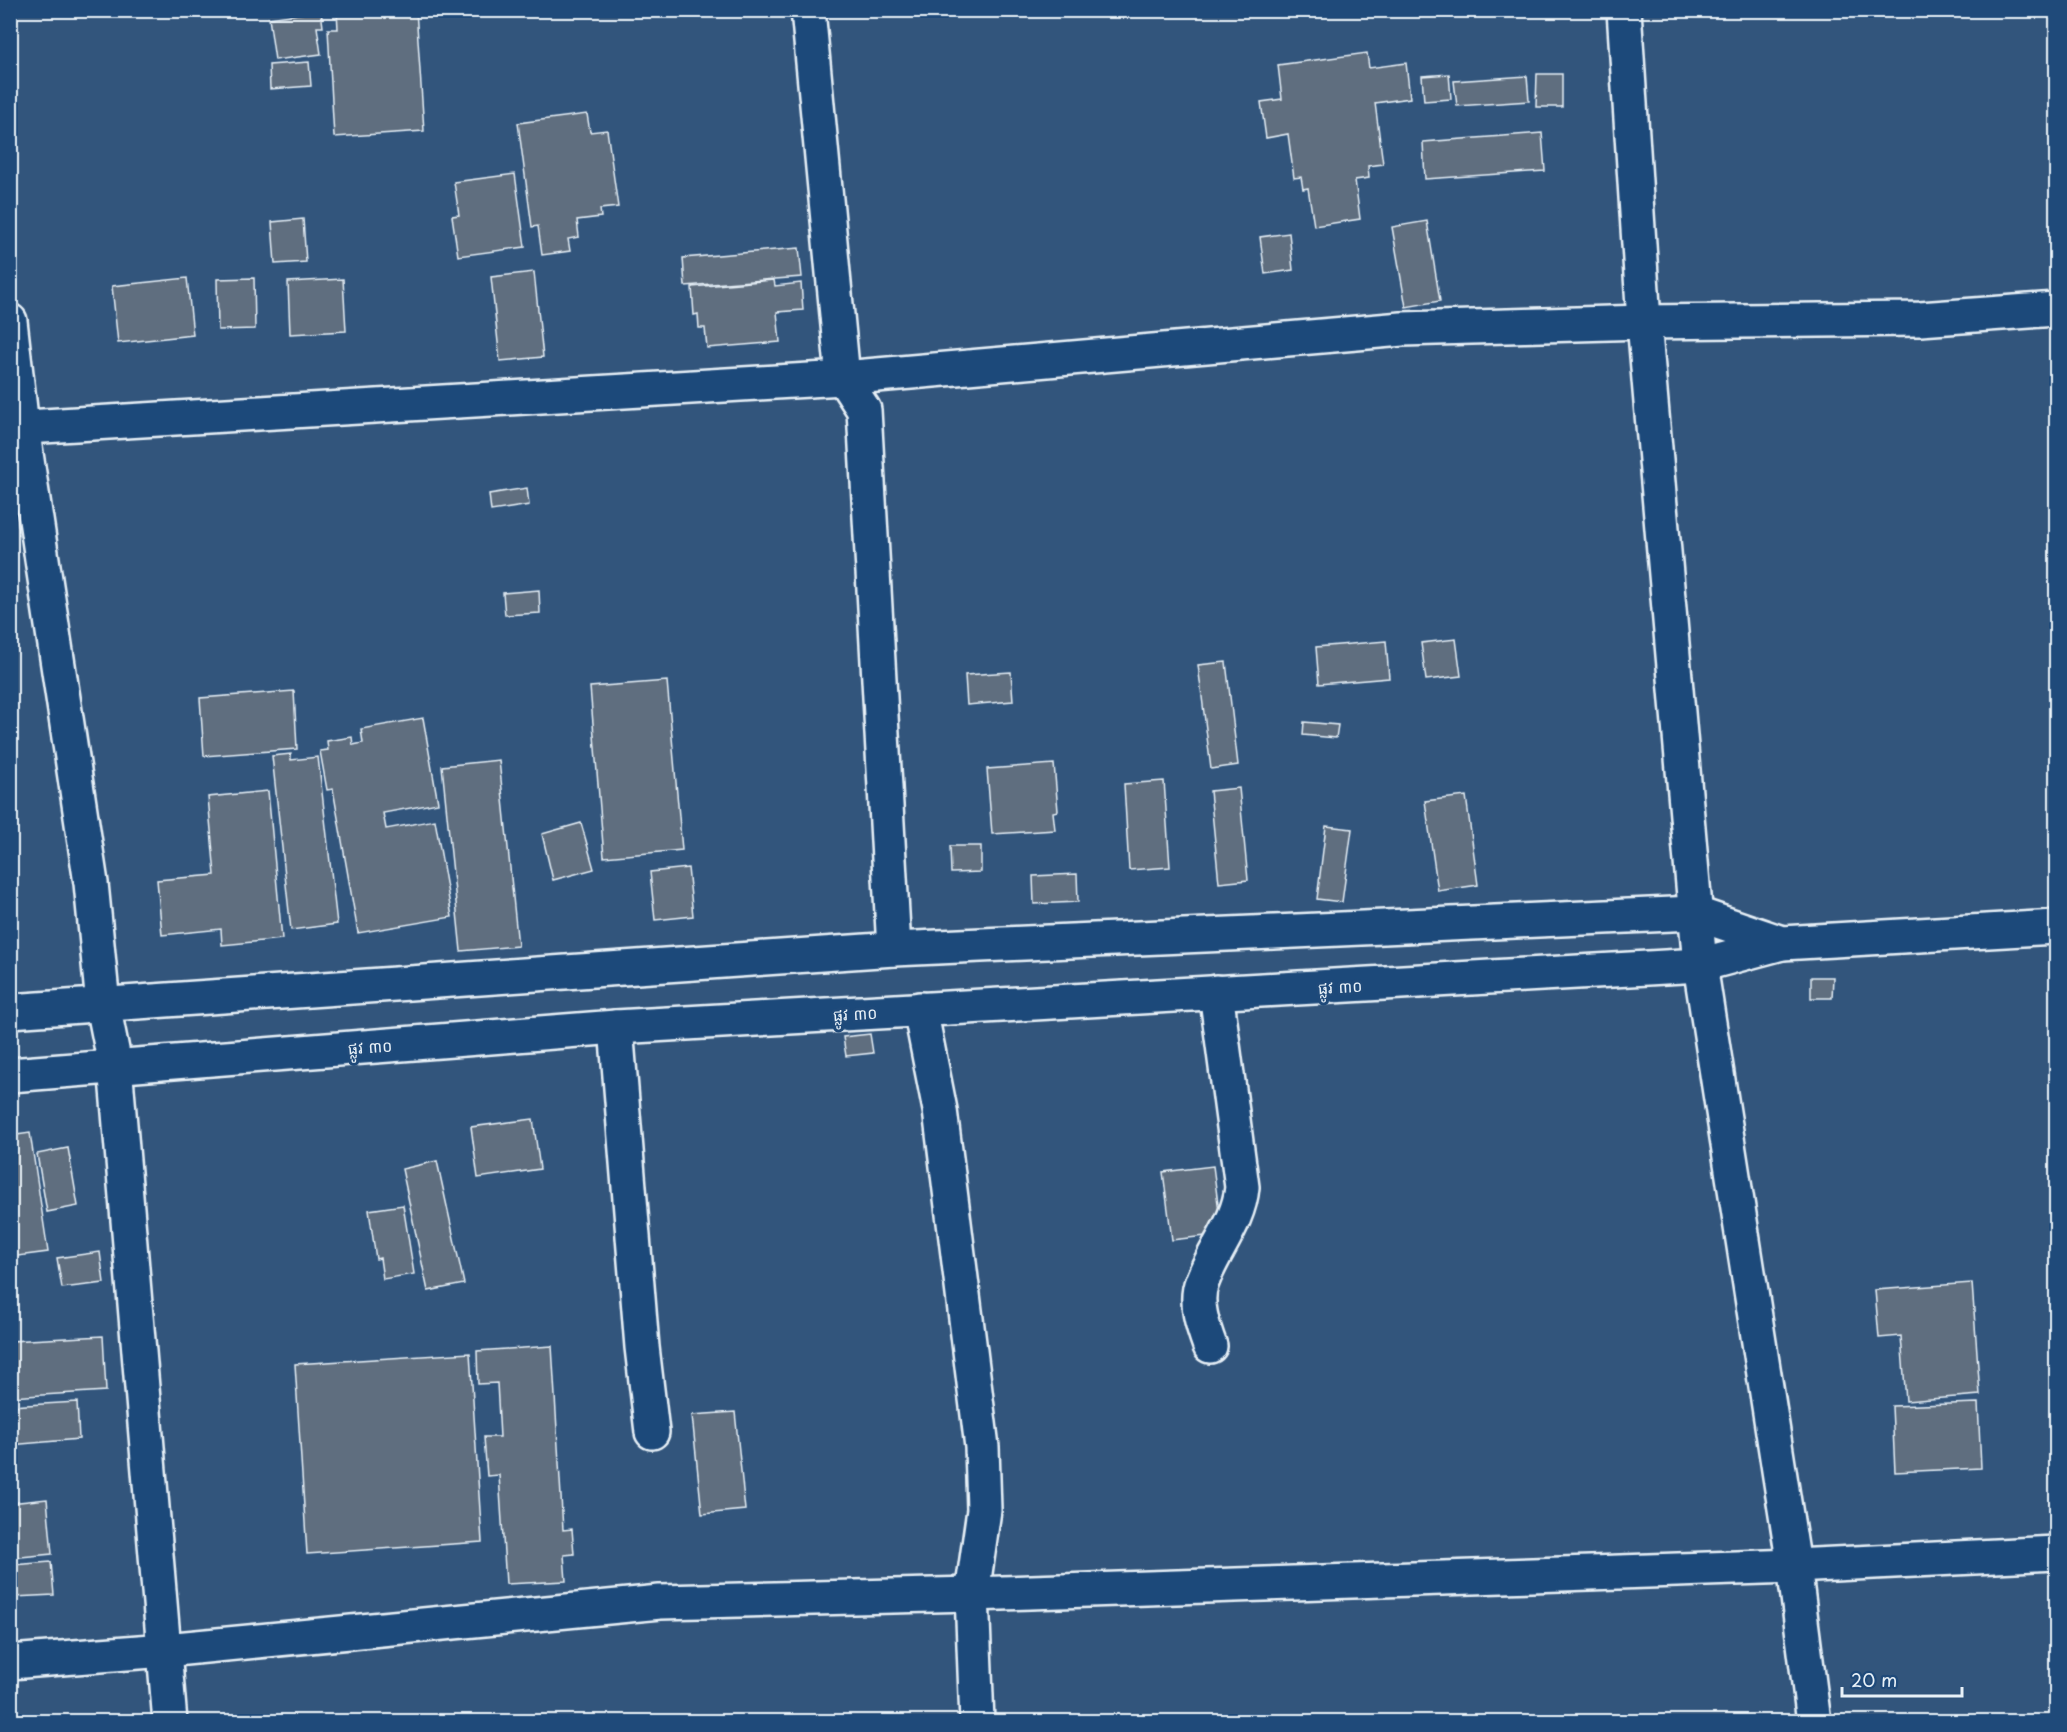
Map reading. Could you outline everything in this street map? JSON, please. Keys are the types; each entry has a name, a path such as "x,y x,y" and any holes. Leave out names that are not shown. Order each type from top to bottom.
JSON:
{"street":[{"path":"808,10 843,378 864,410 894,949"},
{"path":"1624,10 1644,322 1694,913 1700,965 1794,1566 1814,1722"},
{"path":"16,428 843,378 1402,329 1644,322 1920,319 2056,309"},
{"path":"10,321 16,428 91,883 103,1005 114,1065 170,1722"},
{"path":"10,1011 894,949 1694,913 1782,943 2056,927"},
{"name":"ផ្លូវ ៣០","path":"10,1075 616,1027 1700,965 1782,943"},
{"path":"1210,1346 1199,1307 1201,1283 1232,1223 1240,1201 1242,1187 1216,992"},
{"path":"920,1009 940,1110 982,1446 984,1510 972,1594 977,1722"},
{"path":"616,1027 642,1347 652,1432"},
{"path":"10,1662 165,1650 660,1602 972,1594 1794,1566 2056,1553"}],"building":[{"path":"337,10 416,10 424,131 334,137 328,29 338,29"},
{"path":"321,11 323,27 317,27 321,54 275,60 269,18"},
{"path":"1367,53 1369,68 1406,63 1410,98 1375,103 1383,164 1368,166 1369,178 1355,180 1360,219 1314,226 1308,188 1303,189 1301,177 1294,178 1288,134 1266,138 1261,102 1282,99 1278,65"},
{"path":"309,62 311,86 270,89 269,65"},
{"path":"1449,74 1451,99 1424,101 1422,76"},
{"path":"1537,74 1562,74 1562,107 1536,107"},
{"path":"1527,76 1529,101 1457,106 1454,81"},
{"path":"587,114 590,132 607,130 618,207 600,209 601,217 577,220 579,237 568,239 570,251 542,255 538,226 532,227 518,123"},
{"path":"1542,133 1545,171 1425,179 1423,142"},
{"path":"515,174 525,247 458,256 452,216 459,215 454,182"},
{"path":"303,219 306,262 275,264 272,222"},
{"path":"1427,221 1440,301 1406,307 1392,227"},
{"path":"1289,233 1293,270 1265,274 1260,237"},
{"path":"799,248 802,277 685,286 683,258"},
{"path":"534,272 543,357 500,361 491,277"},
{"path":"187,278 193,335 118,343 112,286"},
{"path":"254,278 255,329 218,330 217,279"},
{"path":"343,279 346,331 290,334 288,282"},
{"path":"774,280 775,286 801,283 803,310 777,312 780,342 707,348 705,328 699,328 698,314 694,315 692,287"},
{"path":"527,488 529,505 491,511 489,494"},
{"path":"539,590 540,613 505,615 503,593"},
{"path":"1456,639 1461,676 1426,680 1421,643"},
{"path":"1386,641 1389,678 1319,684 1316,647"},
{"path":"1226,662 1238,765 1211,769 1198,665"},
{"path":"1011,672 1013,701 967,705 965,675"},
{"path":"667,681 682,850 604,857 590,687"},
{"path":"294,691 297,749 204,756 200,698"},
{"path":"423,718 438,803 383,813 386,829 435,820 452,917 358,933 333,789 327,790 320,751 328,750 327,741 352,737 353,745 363,743 361,729"},
{"path":"1304,722 1338,725 1336,738 1303,735"},
{"path":"291,754 291,760 318,757 337,924 291,930 272,756"},
{"path":"499,760 518,946 461,951 442,766"},
{"path":"1054,764 1058,811 1053,812 1055,830 992,834 987,769"},
{"path":"1164,781 1170,867 1129,870 1124,784"},
{"path":"1239,788 1248,880 1219,883 1210,791"},
{"path":"268,791 282,939 222,945 221,929 162,935 157,880 215,875 208,797"},
{"path":"1466,796 1478,885 1438,891 1425,801"},
{"path":"581,823 594,869 553,880 542,834"},
{"path":"1326,826 1352,829 1342,902 1317,899"},
{"path":"950,846 981,846 981,872 951,873"},
{"path":"688,868 693,916 655,920 650,872"},
{"path":"1077,874 1078,902 1034,904 1033,876"},
{"path":"1811,977 1833,977 1832,998 1811,998"},
{"path":"870,1034 873,1053 846,1056 843,1037"},
{"path":"533,1119 540,1169 478,1178 471,1127"},
{"path":"30,1133 48,1252 10,1257 10,1136"},
{"path":"68,1148 78,1206 47,1212 37,1154"},
{"path":"437,1161 464,1284 428,1291 402,1169"},
{"path":"1213,1166 1222,1234 1172,1240 1163,1172"},
{"path":"403,1205 414,1274 383,1279 380,1258 376,1259 369,1210"},
{"path":"100,1252 104,1283 62,1288 57,1258"},
{"path":"1972,1283 1980,1395 1906,1401 1901,1336 1879,1338 1875,1290"},
{"path":"103,1336 106,1391 10,1397 10,1341"},
{"path":"552,1346 563,1530 572,1529 574,1554 564,1555 566,1581 506,1584 499,1475 487,1476 484,1437 500,1437 497,1383 478,1384 477,1351"},
{"path":"470,1353 482,1542 307,1554 295,1364"},
{"path":"2056,1395 2056,1428 2053,1428 2052,1396"},
{"path":"77,1402 79,1439 10,1445 10,1406"},
{"path":"1978,1403 1981,1468 1895,1472 1892,1406"},
{"path":"735,1412 745,1510 702,1514 692,1415"},
{"path":"47,1499 52,1554 10,1558 10,1503"},
{"path":"51,1562 54,1595 14,1597 12,1565"}]}
